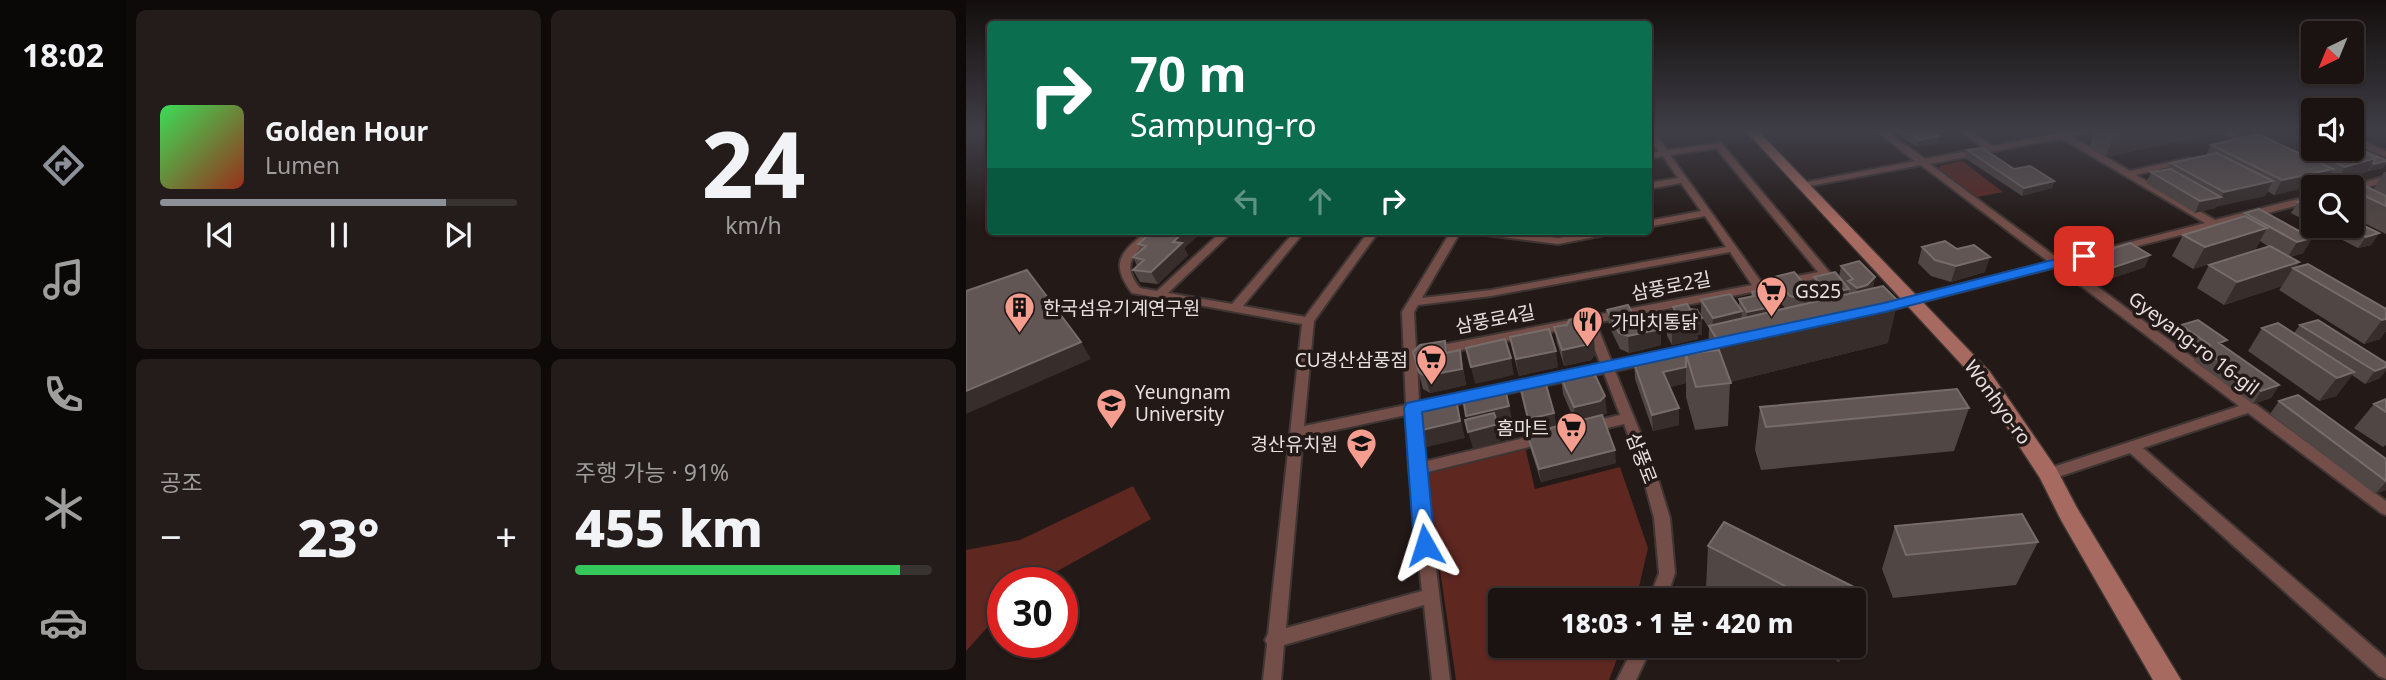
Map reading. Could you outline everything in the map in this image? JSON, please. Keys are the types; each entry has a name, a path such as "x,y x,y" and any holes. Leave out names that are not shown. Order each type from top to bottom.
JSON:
{"main road":[{"name":"Wonhyo-ro","path":"1781,163 1895,279 1983,376 2049,474 2069,514 2168,680"}],"street":[{"path":"1671,163 1772,305"},
{"name":"삼풍로2길","path":"1589,320 1825,274 1733,163"},
{"path":"1802,186 1919,163"},
{"name":"Gyeyang-ro 16-gil","path":"1924,163 2386,509"},
{"path":"2109,163 2212,223"},
{"path":"2128,174 2175,163"},
{"path":"2303,169 2316,175"},
{"path":"2364,185 2386,179"},
{"path":"1652,185 1684,180"},
{"path":"1871,311 2301,201"},
{"path":"1652,223 1707,213"},
{"path":"1149,235 1128,254 1123,269 1126,281 1136,291 1308,321"},
{"path":"1160,295 1224,235"},
{"path":"1234,309 1297,235"},
{"path":"1272,680 1308,321 1371,235"},
{"path":"1441,680 1416,469 1408,312 1454,235"},
{"path":"1510,235 1552,240 1584,235"},
{"name":"삼풍로2길","path":"1570,278 1730,249"},
{"name":"삼풍로4길","path":"1414,302 1491,293 1570,278"},
{"name":"삼풍로4길","path":"1409,356 1589,320"},
{"name":"삼풍로","path":"1589,320 1626,419 1647,466 1662,518 1667,573 1662,588"},
{"path":"1297,433 1740,340"},
{"path":"2049,474 2250,407"},
{"path":"1416,469 1626,419"},
{"path":"2133,447 2386,670"},
{"path":"1274,640 1430,596"},
{"path":"1626,680 1637,658"}],"shaded area":[{"path":"1964,163 2003,192 1972,198 1938,170 1940,166"},
{"path":"1525,447 1535,489 1620,467 1648,548 1639,588 1488,588 1488,658 1617,658 1609,680 1456,680 1426,474"},
{"path":"1133,486 1151,519 1065,567 987,567 987,628 966,651 966,550 1020,540"}],"building":[{"path":"1986,163 2004,163 2014,169 2030,166 2054,181 2024,188"},
{"path":"2171,163 2236,163 2273,181 2224,192"},
{"path":"2247,163 2320,163 2333,169 2282,180"},
{"path":"2335,163 2360,163 2345,167"},
{"path":"2171,169 2221,197 2200,201 2151,172"},
{"path":"2364,185 2386,196 2386,206 2364,196"},
{"path":"2259,209 2301,232 2301,238 2312,238 2297,242 2245,213"},
{"path":"2245,216 2267,228 2205,247 2183,235"},
{"path":"2364,226 2379,233 2366,237"},
{"path":"1148,235 1181,235 1173,242 1182,243 1151,272 1133,270 1144,260 1133,257 1146,246 1138,244"},
{"path":"1945,241 1957,249 1974,245 1990,257 1956,266 1935,260 1922,247"},
{"path":"2130,243 2150,255 2106,270 2086,257"},
{"path":"2270,246 2299,262 2237,282 2209,265"},
{"path":"1859,261 1875,277 1867,285 1857,288 1848,281 1853,279 1841,266"},
{"path":"2308,264 2386,309 2386,319 2382,320 2293,268"},
{"name":"한국섬유기계연구원","path":"1027,270 1081,342 966,391 966,291"},
{"path":"1794,272 1806,286 1813,284 1823,294 1804,299 1790,296 1774,277"},
{"path":"1835,272 1849,289 1828,293 1814,277"},
{"path":"1883,286 1898,301 1719,343 1709,326"},
{"path":"1771,289 1780,302 1776,306 1747,312 1739,299 1754,296 1752,292"},
{"path":"1730,294 1742,311 1713,318 1701,300"},
{"path":"1687,304 1690,309 1697,310 1702,318 1696,320 1698,323 1672,329 1667,320 1679,317 1673,307"},
{"path":"1628,305 1635,318 1653,314 1661,329 1628,336 1619,333 1607,310"},
{"path":"1577,318 1580,323 1587,322 1594,338 1589,344 1562,350 1554,327 1567,325 1569,320"},
{"path":"2198,320 2227,340 2219,343 2279,385 2261,391 2201,348 2210,345 2181,325"},
{"path":"2318,320 2386,363 2386,367 2375,371 2300,325"},
{"path":"2278,323 2354,372 2337,378 2262,328"},
{"path":"1549,329 1556,351 1516,359 1510,337"},
{"path":"1505,339 1511,358 1471,367 1466,348"},
{"path":"1445,341 1446,353 1460,350 1462,369 1425,376 1419,372 1413,352 1420,345"},
{"path":"1694,348 1697,353 1686,354 1686,367 1663,372 1679,408 1652,415 1634,363 1637,359"},
{"path":"1719,350 1731,383 1696,387 1686,354"},
{"path":"1583,372 1595,375 1605,396 1600,401 1574,407 1561,378"},
{"path":"1545,381 1554,413 1528,419 1520,386"},
{"path":"1505,389 1509,406 1466,416 1463,398"},
{"path":"1957,389 1969,408 1766,427 1760,407"},
{"path":"2298,395 2386,459 2386,481 2279,401"},
{"path":"1456,399 1460,421 1418,431 1419,414 1426,406"},
{"path":"2386,399 2386,412 2374,404"},
{"path":"1494,413 1498,424 1468,432 1465,420"},
{"name":"홈마트","path":"1602,415 1615,450 1539,469 1527,434"},
{"path":"2022,514 2038,542 1906,555 1895,526"},
{"path":"1724,522 1856,588 1789,588 1708,546"}],"place":[{"name":"GS25","path":"1772,318"},
{"name":"한국섬유기계연구원","path":"1020,335"},
{"name":"가마치통닭","path":"1588,349"},
{"name":"CU경산삼풍점","path":"1431,387"},
{"name":"Yeungnam University","path":"1112,430"},
{"name":"홈마트","path":"1572,455"},
{"name":"경산유치원","path":"1361,471"}],"route":[{"path":"1425,545 1416,469 1413,408 1885,308 2084,256"}]}
